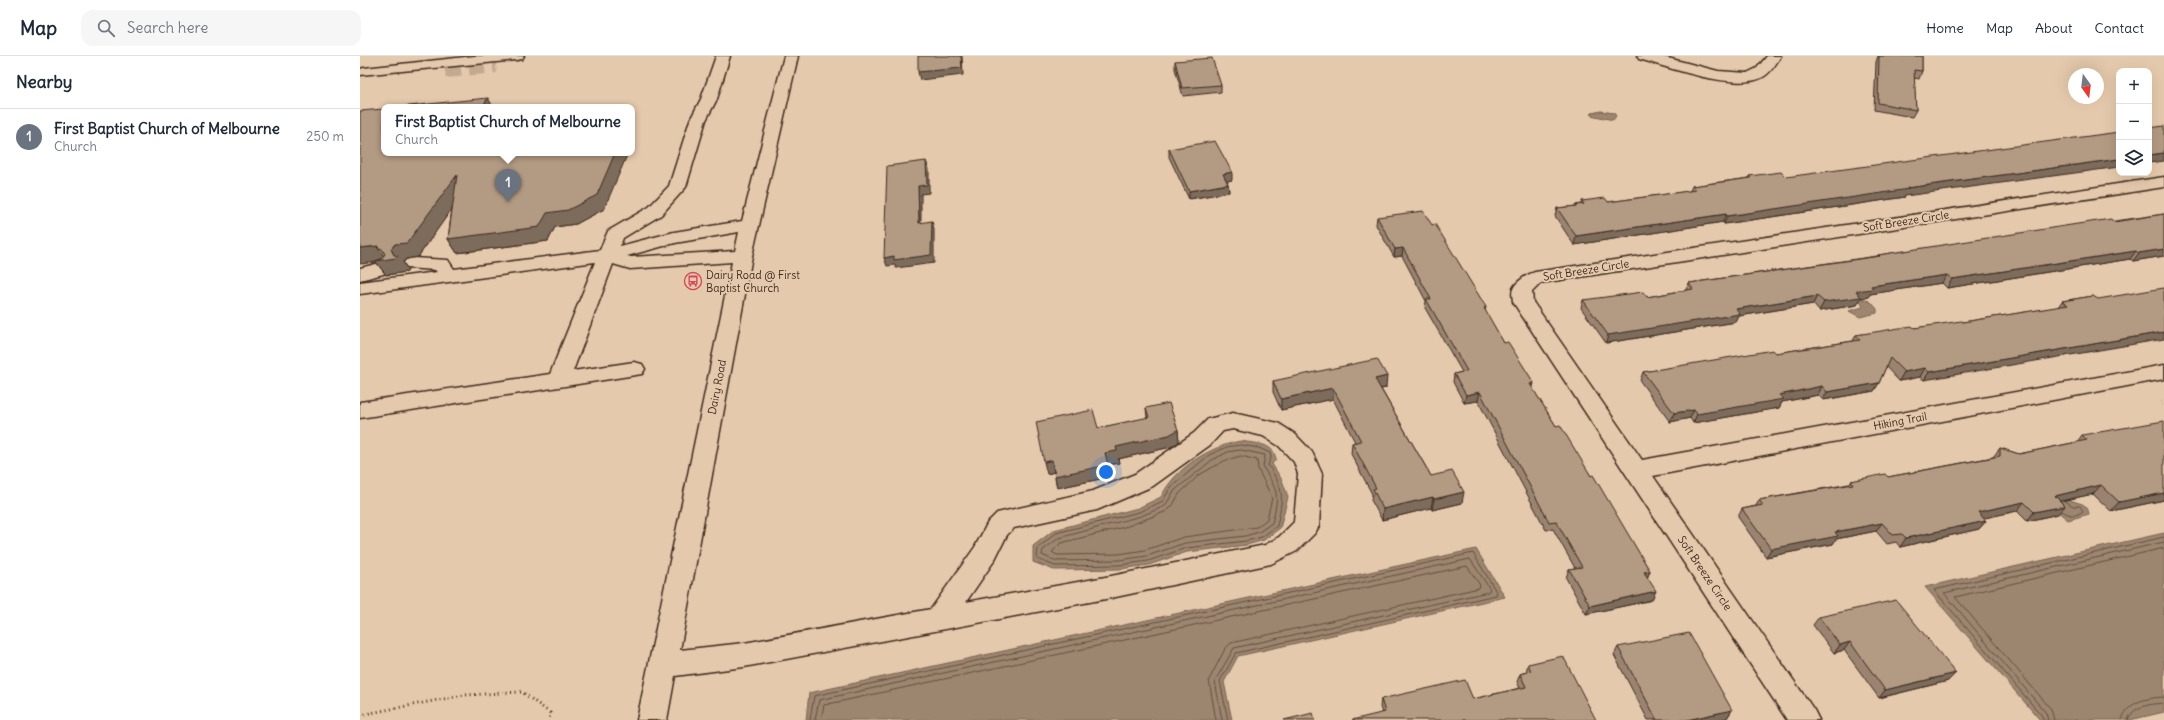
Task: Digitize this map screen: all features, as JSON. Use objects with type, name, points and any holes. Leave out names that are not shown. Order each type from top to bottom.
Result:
[{"type":"street","points":[[365,70],[516,56]]},
{"type":"street","points":[[496,65],[516,56]]},
{"type":"street","points":[[559,380],[615,235],[655,211],[676,187],[698,120],[709,99],[723,56]]},
{"type":"street","name":"Dairy Road","points":[[652,720],[743,256],[791,56]]},
{"type":"street","points":[[1644,56],[1714,74],[1745,77],[1757,75],[1764,69],[1774,56]]},
{"type":"street","name":"Soft Breeze Circle","points":[[1804,720],[1523,302],[1522,290],[1535,278],[2164,182]]},
{"type":"street","points":[[635,223],[638,240],[643,246]]},
{"type":"street","points":[[360,288],[607,255],[674,238],[750,225]]},
{"type":"street","points":[[607,255],[630,263],[743,256]]},
{"type":"street","points":[[413,264],[441,264],[449,276]]},
{"type":"street","points":[[360,274],[384,268]]},
{"type":"street","points":[[360,410],[634,369]]},
{"type":"street","name":"Hiking Trail","points":[[1636,470],[2164,372]]},
{"type":"street","points":[[663,666],[744,655],[1119,586],[1271,554],[1288,544],[1306,526],[1310,474],[1304,458],[1287,440],[1270,430],[1233,420],[1216,425],[1202,439],[1144,480],[1096,500],[1006,520],[997,529],[985,554],[940,618]]},
{"type":"path","points":[[360,716],[464,695],[522,692],[550,713],[549,720]]},
{"type":"water","points":[[1601,111],[1614,113],[1616,116],[1613,120],[1591,115],[1592,113]]},
{"type":"water","points":[[1864,299],[1871,302],[1877,309],[1877,313],[1860,317],[1849,311],[1863,307],[1860,301]]},
{"type":"water","points":[[1241,441],[1263,445],[1271,449],[1276,459],[1272,464],[1282,480],[1288,497],[1280,528],[1264,540],[1247,545],[1187,552],[1149,565],[1120,569],[1054,570],[1033,562],[1033,546],[1054,530],[1138,508],[1161,497],[1167,486],[1175,477],[1195,460],[1217,448]]},
{"type":"water","points":[[2062,493],[2070,500],[2085,506],[2089,514],[2068,520],[2057,511]]},
{"type":"water","points":[[2164,533],[2164,712],[2130,720],[2040,720],[1925,587]]},
{"type":"water","points":[[1476,549],[1505,597],[1238,656],[1224,682],[1232,720],[806,720],[809,693]]},
{"type":"building","points":[[918,56],[961,56],[962,68],[918,72]]},
{"type":"building","points":[[1879,56],[1922,56],[1922,71],[1914,70],[1916,110],[1878,103]]},
{"type":"building","points":[[1212,58],[1221,85],[1182,88],[1175,61]]},
{"type":"building","points":[[488,98],[484,104],[429,104]]},
{"type":"building","points":[[381,109],[381,156],[614,156],[597,195],[568,210],[547,213],[539,227],[448,239],[457,175],[407,243],[395,244],[391,249],[394,255],[398,256],[396,258],[375,261],[381,259],[385,254],[382,249],[377,247],[378,246],[360,248],[360,111]]},
{"type":"building","points":[[2164,126],[2164,153],[2152,155],[2152,128]]},
{"type":"building","points":[[2116,132],[2116,159],[1907,188],[1909,189],[1727,216],[1726,214],[1576,236],[1557,208],[1577,206],[1576,205],[1584,204],[1582,201],[1605,198],[1608,202],[1696,190],[1692,186],[1751,178],[1749,176],[1781,172],[1786,177]]},
{"type":"building","points":[[1215,141],[1232,172],[1223,174],[1228,184],[1189,191],[1169,149]]},
{"type":"building","points":[[926,161],[927,185],[918,186],[919,223],[932,221],[931,255],[894,260],[894,256],[884,258],[887,166]]},
{"type":"building","points":[[1423,211],[1432,225],[1435,224],[1486,307],[1484,308],[1504,343],[1508,342],[1534,383],[1530,384],[1556,426],[1560,425],[1591,476],[1593,475],[1650,571],[1644,572],[1656,591],[1590,606],[1569,569],[1582,567],[1556,521],[1549,522],[1480,392],[1466,395],[1454,374],[1467,371],[1426,299],[1431,299],[1403,248],[1395,249],[1377,217]]},
{"type":"building","points":[[2164,214],[2164,249],[2139,253],[2136,251],[1952,279],[1947,275],[1871,286],[1873,289],[1856,291],[1861,297],[1824,302],[1817,296],[1736,309],[1740,314],[1608,335],[1583,300],[1643,292],[1647,297],[1693,289],[1689,283],[1880,256],[1878,255],[2111,219],[2114,222]]},
{"type":"building","points":[[2164,288],[2164,332],[1929,372],[1925,368],[1904,372],[1890,358],[1879,383],[1827,392],[1822,386],[1779,395],[1784,399],[1697,414],[1694,410],[1674,413],[1643,372],[1773,350],[1776,353],[1860,340],[1856,335],[1912,326],[1914,328],[1961,321],[1963,322],[2068,305],[2062,301],[2093,296],[2098,299]]},
{"type":"building","points":[[1377,359],[1387,376],[1375,379],[1431,476],[1452,471],[1464,492],[1434,499],[1433,497],[1383,509],[1373,489],[1376,488],[1352,443],[1361,441],[1333,388],[1281,399],[1273,381]]},
{"type":"building","points":[[1169,403],[1178,430],[1169,435],[1116,447],[1117,451],[1105,453],[1108,465],[1055,476],[1052,460],[1044,462],[1036,422],[1093,410],[1098,428],[1149,417],[1146,408]]},
{"type":"building","points":[[2164,421],[2164,493],[2119,502],[2101,485],[2055,496],[2065,506],[2034,512],[2024,502],[1978,512],[1986,521],[1906,538],[1902,534],[1893,535],[1882,523],[1835,532],[1838,536],[1771,549],[1742,509],[1763,505],[1759,500],[1853,484],[1851,481],[1885,474],[1888,477],[2000,456],[2000,448],[2019,454],[2087,440],[2082,435]]},
{"type":"building","points":[[1896,600],[1956,673],[1885,690],[1850,642],[1840,645],[1819,617]]},
{"type":"building","points":[[1689,633],[1732,710],[1687,720],[1657,720],[1618,647]]},
{"type":"building","points":[[1563,656],[1596,720],[1352,720],[1385,712],[1381,699],[1465,680],[1473,699],[1526,687],[1520,674],[1531,671],[1528,664]]},
{"type":"building","points":[[1313,713],[1315,720],[1284,720]]},
{"type":"tunnel","points":[[445,70],[496,65]]},
{"type":"place","name":"First Baptist Church of Melbourne","points":[[508,202]]},
{"type":"place","name":"Dairy Road @ First Baptist Church","points":[[693,281]]}]
